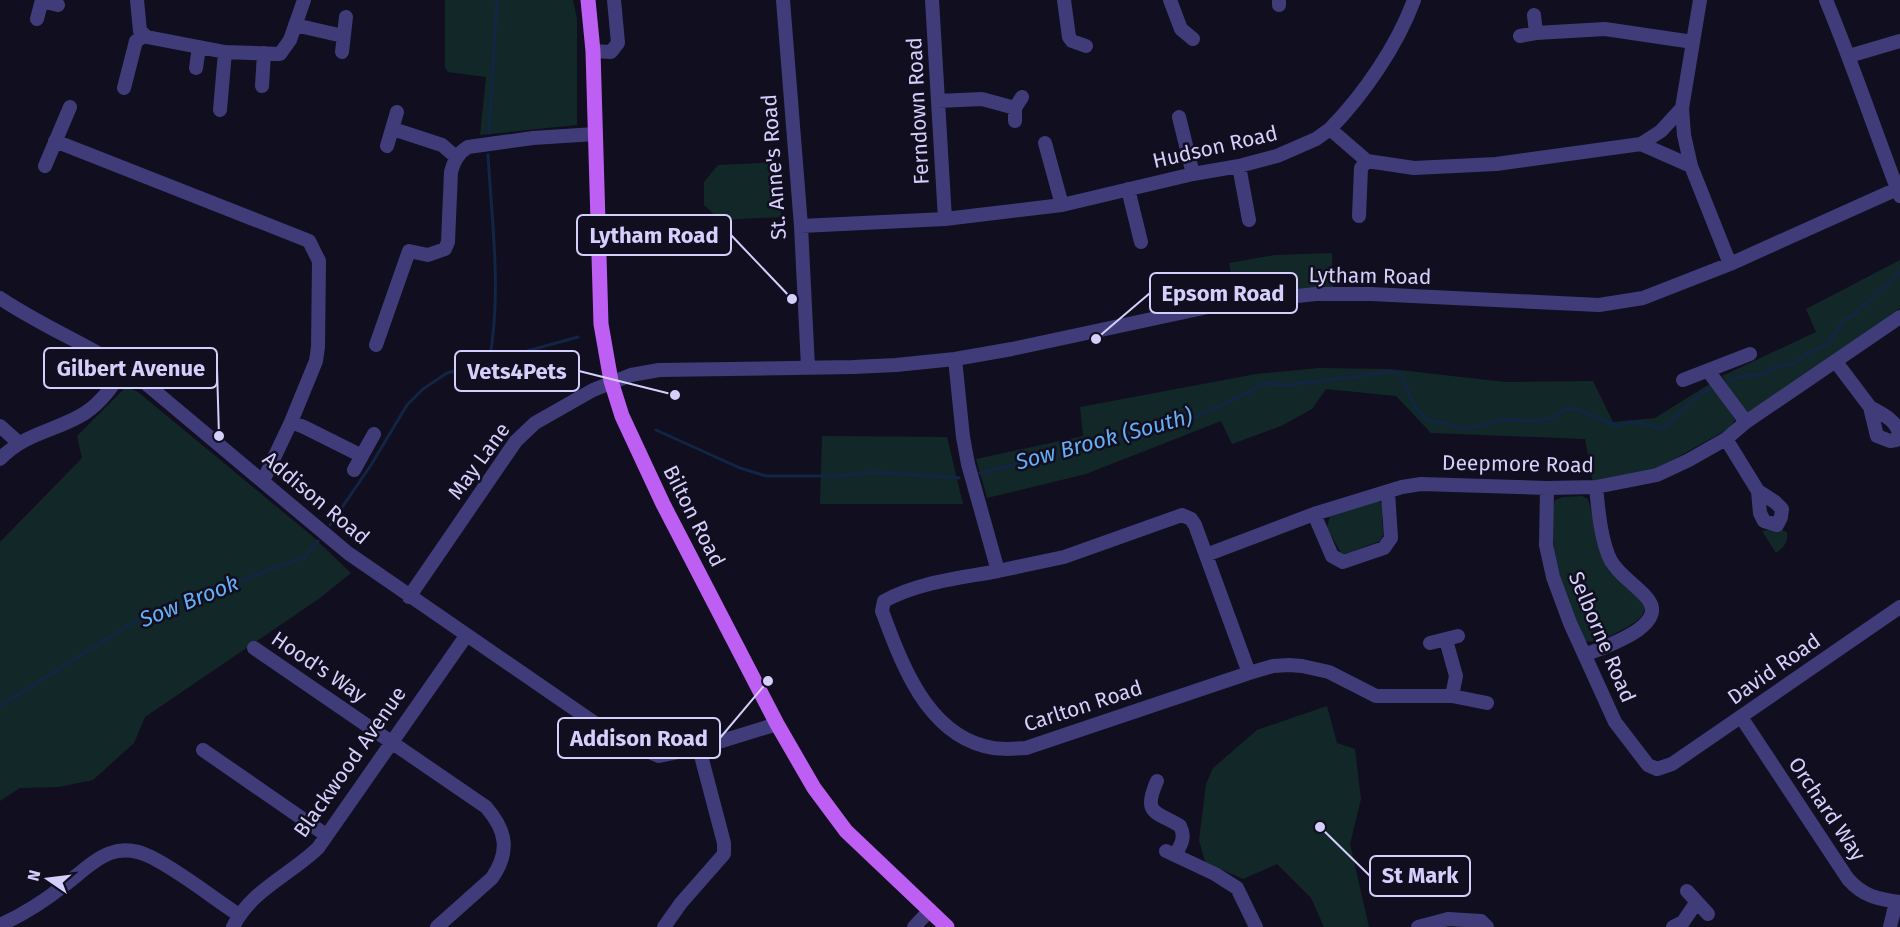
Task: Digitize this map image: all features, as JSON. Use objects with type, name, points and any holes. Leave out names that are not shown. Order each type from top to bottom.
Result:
[{"type":"main road","name":"Bilton Road","points":[[588,0],[592,51],[601,316],[611,381],[622,416],[663,504],[777,724],[814,788],[846,831],[947,927]]},
{"type":"street","points":[[37,19],[42,0],[58,4]]},
{"type":"street","points":[[137,0],[140,31],[145,36],[225,52],[280,54],[296,25],[304,0]]},
{"type":"street","points":[[592,51],[612,52],[618,43],[614,0]]},
{"type":"street","name":"St. Anne's Road","points":[[783,0],[801,226],[808,366]]},
{"type":"street","name":"Ferndown Road","points":[[932,0],[945,219]]},
{"type":"street","points":[[1064,0],[1068,45],[1086,46]]},
{"type":"street","points":[[1170,0],[1181,29],[1193,39]]},
{"type":"street","name":"Hudson Road","points":[[801,226],[945,219],[1062,205],[1277,156],[1302,146],[1330,129],[1360,95],[1401,31],[1414,0]]},
{"type":"street","points":[[1700,0],[1682,108],[1684,135],[1691,166],[1730,264]]},
{"type":"street","points":[[1826,0],[1899,192]]},
{"type":"street","points":[[1534,15],[1536,33]]},
{"type":"street","points":[[342,52],[346,17]]},
{"type":"street","points":[[296,25],[343,36]]},
{"type":"street","points":[[1170,39],[1181,29]]},
{"type":"street","points":[[1520,36],[1605,29],[1693,42]]},
{"type":"street","points":[[124,88],[136,41],[145,36]]},
{"type":"street","points":[[1849,56],[1900,41]]},
{"type":"street","points":[[196,68],[199,47]]},
{"type":"street","points":[[220,110],[225,52]]},
{"type":"street","points":[[262,86],[264,53]]},
{"type":"street","points":[[938,101],[982,99],[1017,109]]},
{"type":"street","points":[[45,166],[70,107]]},
{"type":"street","points":[[1330,129],[1367,161],[1414,168],[1484,164],[1641,144],[1661,130],[1682,108]]},
{"type":"street","points":[[387,146],[398,112]]},
{"type":"street","points":[[1179,117],[1193,174]]},
{"type":"street","points":[[393,129],[442,146],[456,157]]},
{"type":"street","points":[[376,345],[409,251],[428,255],[442,251],[448,242],[451,172],[456,157],[468,147],[533,138],[595,134]]},
{"type":"street","points":[[1044,139],[1062,205]]},
{"type":"street","points":[[55,141],[309,242],[319,261],[316,361],[263,481]]},
{"type":"street","points":[[1641,144],[1691,166]]},
{"type":"street","points":[[1359,216],[1361,168],[1367,161]]},
{"type":"street","points":[[1239,166],[1249,220]]},
{"type":"street","points":[[1128,189],[1144,232]]},
{"type":"street","name":"Lytham Road","points":[[611,381],[659,370],[896,365],[955,359],[1222,304],[1316,294],[1371,294],[1599,305],[1643,298],[1730,264],[1899,192]]},
{"type":"street","name":"Addison Road","points":[[0,298],[39,323],[124,368],[348,553],[615,737],[658,756],[699,748],[777,724]]},
{"type":"street","name":"Deepmore Road","points":[[1206,555],[1314,514],[1402,487],[1421,484],[1596,488],[1657,475],[1726,439],[1746,422],[1900,316]]},
{"type":"street","points":[[1683,380],[1709,372],[1750,354]]},
{"type":"street","points":[[955,359],[968,464],[998,571],[1064,556],[1182,515],[1191,519],[1249,673]]},
{"type":"street","points":[[1836,362],[1870,407]]},
{"type":"street","points":[[0,459],[20,443],[83,414],[100,402],[124,368]]},
{"type":"street","points":[[1709,372],[1746,422]]},
{"type":"street","name":"May Lane","points":[[409,597],[516,441],[536,423],[611,381]]},
{"type":"street","points":[[291,422],[362,456]]},
{"type":"street","points":[[0,426],[20,443]]},
{"type":"street","points":[[354,470],[374,434]]},
{"type":"street","points":[[1726,439],[1758,491]]},
{"type":"street","name":"Selborne Road","points":[[1547,488],[1546,545],[1553,577],[1570,623],[1615,722],[1648,765],[1657,769],[1672,764]]},
{"type":"street","points":[[1585,655],[1628,636],[1647,624],[1652,611],[1649,600],[1615,567],[1610,559],[1598,508],[1596,488]]},
{"type":"street","points":[[1314,514],[1332,556],[1344,562],[1384,548],[1389,544],[1391,538],[1388,492]]},
{"type":"street","name":"Carlton Road","points":[[998,571],[931,584],[893,596],[884,601],[882,611],[913,682],[927,705],[936,717],[956,733],[983,746],[998,749],[1026,748],[1273,666],[1295,666],[1329,672],[1376,696],[1452,696],[1487,704]]},
{"type":"street","name":"David Road","points":[[1672,764],[1900,607]]},
{"type":"street","name":"Blackwood Avenue","points":[[236,921],[248,903],[318,848],[466,636]]},
{"type":"street","points":[[1430,643],[1452,638],[1456,676],[1452,696]]},
{"type":"street","name":"Hood's Way","points":[[254,648],[486,807],[496,819],[504,840],[503,854],[492,879],[437,927]]},
{"type":"street","name":"Orchard Way","points":[[1741,717],[1848,879],[1858,890],[1881,899],[1898,902],[1890,927]]},
{"type":"street","points":[[664,927],[724,854],[724,843],[699,748]]},
{"type":"street","points":[[203,750],[326,835]]},
{"type":"street","points":[[1157,781],[1150,801],[1152,808],[1158,815],[1182,829],[1183,839],[1171,853],[1215,874],[1237,888],[1256,927]]},
{"type":"street","points":[[0,926],[54,893],[101,856],[128,850],[149,856],[164,864],[236,921]]},
{"type":"street","points":[[1687,891],[1708,914]]},
{"type":"street","points":[[1673,927],[1683,922],[1696,903]]},
{"type":"street","points":[[914,927],[930,910]]},
{"type":"street","points":[[1418,927],[1448,919],[1481,921],[1487,927]]},
{"type":"green space","points":[[445,0],[573,0],[577,19],[577,125],[480,135],[486,77],[448,72],[445,67]]},
{"type":"green space","points":[[779,162],[781,217],[720,220],[704,205],[704,182],[718,165]]},
{"type":"green space","points":[[1332,253],[1333,289],[1235,294],[1229,263],[1275,255]]},
{"type":"green space","points":[[1900,260],[1900,308],[1753,413],[1745,413],[1722,376],[1816,332],[1806,309]]},
{"type":"green space","points":[[1318,368],[1390,369],[1506,382],[1593,381],[1613,422],[1655,418],[1711,383],[1735,420],[1730,428],[1654,470],[1593,483],[1585,439],[1431,433],[1396,396],[1326,389],[1312,409],[1281,426],[1232,444],[1221,421],[1086,474],[987,498],[976,459],[1083,436],[1080,407],[1256,374]]},
{"type":"green space","points":[[126,387],[138,392],[311,535],[351,573],[320,598],[145,717],[134,743],[93,780],[59,787],[20,788],[0,801],[0,542],[82,458],[77,436]]},
{"type":"green space","points":[[822,436],[947,437],[963,504],[820,504]]},
{"type":"green space","points":[[1582,496],[1588,499],[1607,569],[1639,597],[1645,608],[1641,617],[1630,625],[1596,641],[1583,640],[1554,560],[1552,509],[1555,500]]},
{"type":"green space","points":[[1377,501],[1383,503],[1384,515],[1382,517],[1383,535],[1380,541],[1342,555],[1331,535],[1326,531],[1330,516]]},
{"type":"green space","points":[[1778,528],[1787,532],[1787,539],[1776,553],[1762,531]]},
{"type":"green space","points":[[1327,706],[1337,743],[1355,749],[1361,799],[1350,844],[1369,927],[1324,927],[1311,898],[1277,864],[1243,879],[1205,862],[1199,840],[1206,784],[1213,768],[1257,730]]},
{"type":"waterway","points":[[489,133],[497,0]]},
{"type":"waterway","points":[[488,155],[495,285],[493,336],[489,362]]},
{"type":"waterway","name":"Sow Brook (South)","points":[[1727,382],[1738,377],[1763,374],[1778,366],[1795,364],[1802,356],[1828,344],[1843,321],[1854,315],[1900,272]]},
{"type":"waterway","name":"Sow Brook","points":[[330,525],[371,465],[407,405],[423,389],[447,373],[578,337]]},
{"type":"waterway","name":"Sow Brook (South)","points":[[980,473],[1072,450],[1098,440],[1120,438],[1182,423],[1250,392],[1263,383],[1287,385],[1389,372],[1400,373],[1414,405],[1426,419],[1466,429],[1500,420],[1538,421],[1574,408],[1617,426],[1634,422],[1662,429],[1701,393],[1710,389]]},
{"type":"waterway","name":"Sow Brook (South)","points":[[656,430],[740,468],[766,476],[836,476],[877,472],[959,478]]},
{"type":"waterway","name":"Sow Brook","points":[[0,706],[142,617],[305,557],[318,541]]},
{"type":"place","name":"Lytham Road","points":[[792,299]]},
{"type":"place","name":"Epsom Road","points":[[1096,339]]},
{"type":"place","name":"Vets4Pets","points":[[675,395]]},
{"type":"place","name":"Gilbert Avenue","points":[[219,436]]},
{"type":"place","name":"Addison Road","points":[[768,681]]},
{"type":"place","name":"St Mark","points":[[1320,827]]}]
